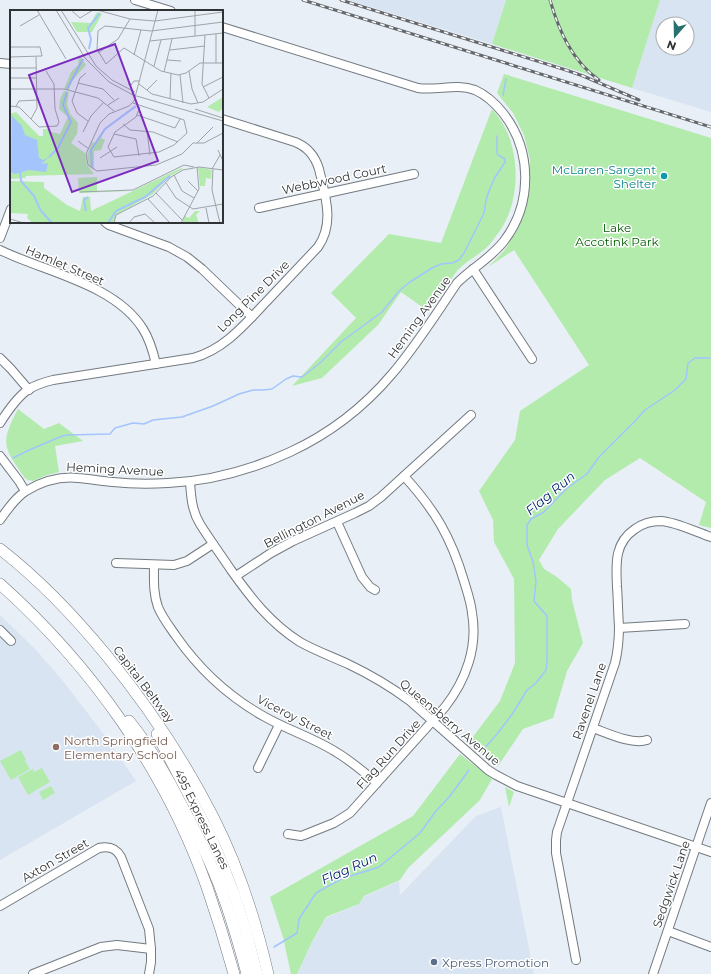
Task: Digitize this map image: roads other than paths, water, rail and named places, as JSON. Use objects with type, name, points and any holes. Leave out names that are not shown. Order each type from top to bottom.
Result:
[{"type":"highway","name":"Capital Beltway","points":[[3,551],[24,569],[85,629],[145,705],[174,748],[214,818],[234,865],[262,949],[268,974]]},
{"type":"highway","points":[[0,584],[71,656],[116,714],[148,764],[168,799],[185,834],[207,886],[221,927],[234,974]]},
{"type":"highway","name":"495 Express Lanes","points":[[71,656],[134,728],[146,744],[176,793],[214,872],[230,916],[246,974]]},
{"type":"highway","name":"495 Express Lanes","points":[[112,662],[153,728],[209,833],[235,897],[246,931],[257,974]]},
{"type":"street","points":[[135,0],[168,10]]},
{"type":"street","name":"Heming Avenue","points":[[0,520],[12,504],[25,491],[46,482],[64,478],[77,478],[137,484],[190,482],[230,474],[250,468],[305,445],[342,421],[368,399],[391,375],[457,283],[494,253],[514,225],[524,196],[525,170],[520,144],[506,117],[494,103],[483,94],[466,88],[452,86],[432,89],[418,88],[223,27]]},
{"type":"street","points":[[0,63],[10,64]]},
{"type":"street","name":"Long Pine Drive","points":[[0,423],[18,400],[29,390],[45,382],[193,358],[209,352],[230,338],[252,317],[322,242],[326,232],[328,220],[327,209],[317,162],[312,153],[305,147],[295,142],[223,119]]},
{"type":"street","name":"Webbwood Court","points":[[259,208],[414,174]]},
{"type":"street","points":[[0,238],[10,212]]},
{"type":"street","points":[[106,223],[169,247],[187,257],[202,269],[252,317]]},
{"type":"street","name":"Hamlet Street","points":[[0,250],[82,282],[120,304],[133,316],[144,330],[152,348],[156,364]]},
{"type":"street","points":[[473,269],[532,359]]},
{"type":"street","points":[[0,358],[29,390]]},
{"type":"street","name":"Bellington Avenue","points":[[236,576],[271,553],[369,506],[381,497],[471,415]]},
{"type":"street","points":[[0,456],[25,491]]},
{"type":"street","name":"Flag Run Drive","points":[[288,834],[300,836],[304,835],[340,820],[357,807],[451,699],[466,672],[471,654],[474,627],[473,615],[460,566],[443,526],[430,506],[404,476]]},
{"type":"street","name":"Queensberry Avenue","points":[[190,482],[195,514],[200,524],[246,592],[260,608],[286,632],[312,648],[350,665],[382,682],[404,697],[433,721],[481,764],[496,775],[517,786],[711,852]]},
{"type":"street","name":"Ravenel Lane","points":[[576,960],[556,847],[557,832],[615,663],[619,628],[616,560],[619,548],[630,532],[642,524],[655,521],[674,524],[711,537]]},
{"type":"street","points":[[337,522],[362,577],[370,587],[376,590]]},
{"type":"street","points":[[116,563],[174,565],[191,559],[213,544]]},
{"type":"street","name":"Viceroy Street","points":[[154,565],[154,588],[158,606],[165,620],[186,650],[206,673],[228,692],[254,711],[279,725],[320,743],[336,752],[377,783]]},
{"type":"street","points":[[619,628],[685,624]]},
{"type":"street","points":[[0,630],[11,641]]},
{"type":"street","points":[[258,768],[279,725]]},
{"type":"street","points":[[593,728],[631,741],[638,742],[647,740]]},
{"type":"street","name":"Sedgwick Lane","points":[[653,974],[711,803]]},
{"type":"street","name":"Axton Street","points":[[0,906],[99,848],[112,848],[121,857],[149,929],[152,949],[149,974]]},
{"type":"street","points":[[668,931],[711,947]]},
{"type":"street","points":[[33,974],[101,947],[112,945],[152,949]]},
{"type":"waterway","points":[[503,95],[506,79]]},
{"type":"waterway","points":[[13,458],[62,436],[110,434],[115,428],[133,423],[144,424],[153,420],[182,417],[213,406],[239,394],[253,390],[272,389],[293,376],[302,377],[321,362],[341,342],[382,312],[399,291],[410,282],[432,268],[441,264],[452,263],[459,260],[484,213],[486,200],[494,179],[505,162],[505,159],[497,153],[497,136]]},
{"type":"waterway","name":"Flag Run","points":[[483,750],[513,713],[527,690],[536,683],[546,670],[547,616],[534,601],[536,581],[533,562],[527,545],[527,525],[531,519],[544,512],[567,488],[587,474],[599,457],[645,410],[675,390],[686,379],[688,363],[695,358],[711,358]]},
{"type":"waterway","name":"Flag Run","points":[[274,947],[297,933],[299,919],[316,893],[341,879],[379,867],[420,833],[469,770]]},
{"type":"railway","points":[[303,0],[711,127]]},
{"type":"railway","points":[[341,0],[566,70],[639,100]]},
{"type":"railway","points":[[550,0],[562,34],[574,55],[581,64],[599,80]]},
{"type":"place","name":"McLaren-Sargent Shelter","points":[[664,176]]},
{"type":"place","name":"North Springfield Elementary School","points":[[56,747]]},
{"type":"place","name":"Xpress Promotion","points":[[434,962]]},
{"type":"park label","name":"Lake Accotink Park","points":[[617,234]]}]
